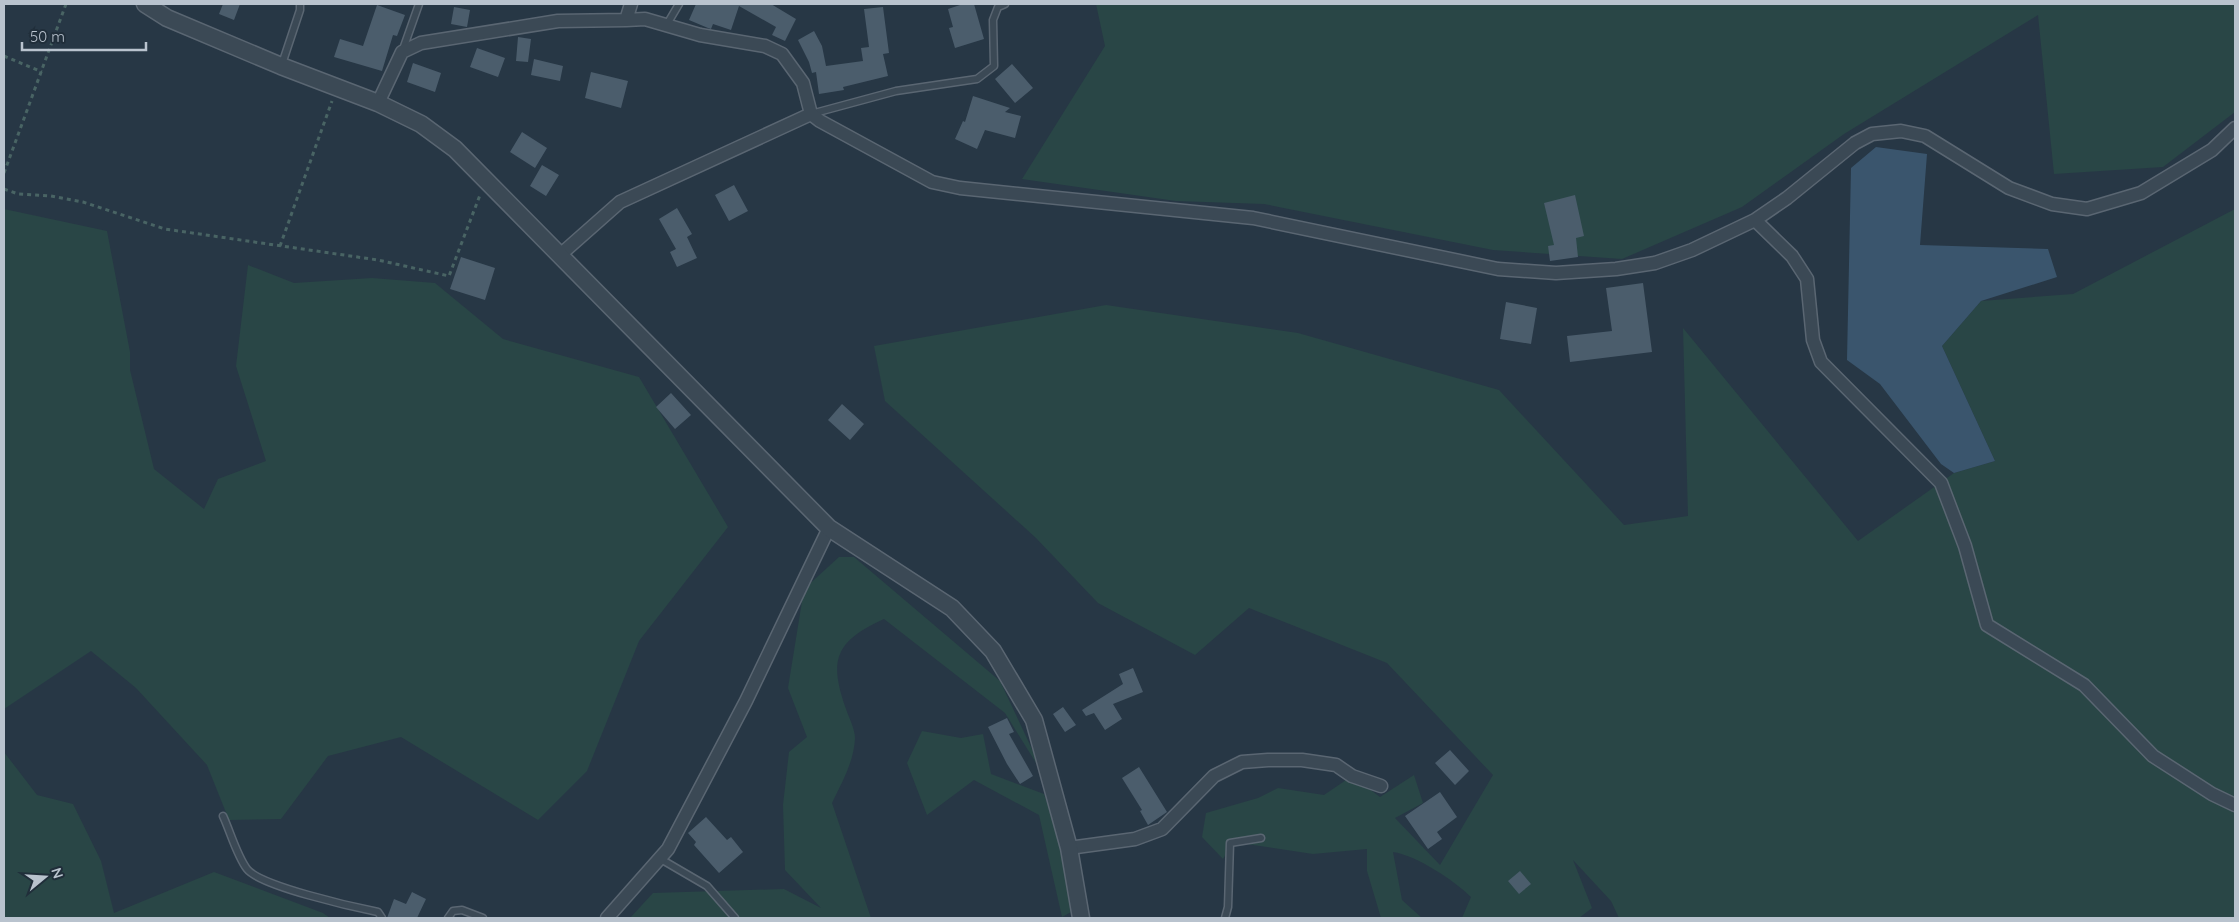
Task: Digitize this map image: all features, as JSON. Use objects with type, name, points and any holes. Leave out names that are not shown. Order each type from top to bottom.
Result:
[{"type":"street","points":[[145,4],[167,18],[281,66],[378,103],[421,124],[455,149],[829,528],[952,608],[993,651],[1034,720],[1069,848],[1081,918]]},
{"type":"street","points":[[626,20],[631,4]]},
{"type":"street","points":[[378,103],[402,52],[421,43],[558,21],[645,19],[700,35],[765,46],[782,54],[803,83],[811,114],[820,121],[932,182],[960,188],[1253,218],[1498,269],[1556,273],[1616,269],[1655,263],[1692,250],[1755,220],[1788,198],[1855,143],[1872,134],[1901,131],[1925,136],[2009,188],[2052,204],[2087,209],[2141,193],[2212,150],[2235,128]]},
{"type":"street","points":[[560,255],[620,202],[811,114]]},
{"type":"street","points":[[1755,220],[1792,256],[1807,279],[1813,340],[1821,362],[1942,483],[1965,546],[1987,625],[2084,685],[2153,756],[2212,794],[2235,805]]},
{"type":"street","points":[[607,918],[660,858],[672,840],[746,701],[829,528]]},
{"type":"street","points":[[1069,848],[1135,839],[1162,829],[1214,776],[1242,762],[1302,760],[1336,765],[1352,776],[1381,786]]},
{"type":"lane","points":[[281,66],[300,10],[300,4]]},
{"type":"lane","points":[[402,52],[419,4]]},
{"type":"lane","points":[[666,26],[680,4]]},
{"type":"lane","points":[[811,114],[896,91],[977,79],[994,66],[994,20],[998,7],[1005,4]]},
{"type":"lane","points":[[223,816],[247,870],[266,880],[314,897],[378,912],[382,918]]},
{"type":"lane","points":[[1225,918],[1228,907],[1230,843],[1261,838]]},
{"type":"lane","points":[[660,858],[708,886],[735,918]]},
{"type":"lane","points":[[448,918],[453,911],[462,910],[483,918]]},
{"type":"path","points":[[4,173],[66,4]]},
{"type":"path","points":[[4,56],[42,72]]},
{"type":"path","points":[[280,246],[337,87]]},
{"type":"path","points":[[4,189],[18,194],[51,196],[84,202],[165,229],[378,260],[449,276],[486,181]]},
{"type":"green space","points":[[1096,4],[2235,4],[2235,112],[2163,167],[2054,174],[2038,15],[1844,134],[1742,207],[1622,259],[1493,250],[1264,204],[1176,201],[1022,179],[1105,46]]},
{"type":"green space","points":[[4,209],[107,231],[130,352],[130,370],[154,469],[204,509],[218,479],[266,461],[236,366],[248,265],[294,283],[372,278],[435,283],[503,339],[639,377],[728,527],[639,641],[587,771],[538,820],[401,737],[328,756],[281,819],[229,820],[207,765],[136,688],[91,651],[4,709]]},
{"type":"green space","points":[[2235,209],[2235,918],[1619,918],[1611,901],[1573,860],[1592,908],[1579,918],[1462,918],[1471,897],[1424,863],[1393,852],[1402,900],[1422,918],[1381,918],[1367,871],[1367,849],[1313,854],[1233,842],[1223,859],[1202,837],[1206,813],[1258,798],[1278,788],[1324,795],[1352,776],[1380,797],[1414,775],[1423,803],[1395,818],[1440,865],[1493,775],[1387,663],[1249,608],[1195,655],[1098,603],[1036,538],[885,401],[874,346],[1106,305],[1298,333],[1499,390],[1624,525],[1688,516],[1683,328],[1858,541],[1954,473],[1995,461],[1942,346],[1981,301],[2073,294]]},
{"type":"green space","points":[[839,557],[854,557],[1000,681],[1046,779],[1005,713],[884,619],[855,635],[846,644],[837,664],[840,692],[853,727],[855,738],[850,764],[832,803],[871,918],[630,918],[653,893],[784,889],[821,908],[785,870],[783,805],[789,752],[807,737],[788,688],[804,589]]},
{"type":"green space","points":[[922,731],[961,738],[983,734],[991,774],[1044,794],[1062,847],[1073,911],[1062,917],[1039,815],[974,780],[927,815],[907,763]]},
{"type":"green space","points":[[4,752],[37,795],[73,804],[101,861],[114,913],[214,872],[323,913],[330,918],[4,918]]},
{"type":"water","points":[[1876,147],[1927,154],[1920,245],[2048,249],[2057,277],[1981,301],[1942,346],[1995,461],[1954,473],[1941,464],[1880,384],[1847,360],[1851,168]]},
{"type":"building","points":[[223,4],[240,4],[234,20],[219,14]]},
{"type":"building","points":[[696,4],[771,4],[796,19],[785,41],[772,35],[776,27],[739,6],[731,30],[713,24],[711,29],[708,28],[689,20]]},
{"type":"building","points":[[963,4],[974,4],[984,39],[955,48],[949,28],[953,27],[948,9]]},
{"type":"building","points":[[377,5],[405,15],[397,36],[393,35],[382,71],[334,57],[340,39],[363,46]]},
{"type":"building","points":[[454,7],[470,10],[467,27],[451,24]]},
{"type":"building","points":[[883,7],[889,53],[883,54],[888,76],[843,87],[844,90],[819,94],[816,72],[812,73],[809,62],[798,40],[814,31],[822,46],[826,66],[863,61],[861,48],[869,47],[864,9]]},
{"type":"building","points":[[518,37],[531,39],[528,62],[516,61]]},
{"type":"building","points":[[477,48],[505,58],[498,77],[470,67]]},
{"type":"building","points":[[534,59],[563,66],[560,81],[531,75]]},
{"type":"building","points":[[413,63],[441,73],[435,92],[407,82]]},
{"type":"building","points":[[1012,64],[1033,88],[1015,103],[995,79]]},
{"type":"building","points":[[591,72],[628,81],[621,108],[585,98]]},
{"type":"building","points":[[973,96],[1010,108],[1005,112],[1021,116],[1015,138],[985,130],[977,149],[955,139],[963,121],[965,122]]},
{"type":"building","points":[[522,132],[547,148],[535,168],[510,152]]},
{"type":"building","points":[[542,165],[559,175],[546,196],[530,186]]},
{"type":"building","points":[[734,185],[748,211],[729,221],[715,195]]},
{"type":"building","points":[[1575,195],[1584,236],[1576,238],[1578,257],[1550,261],[1548,246],[1554,245],[1544,203]]},
{"type":"building","points":[[677,208],[692,234],[687,237],[697,258],[677,267],[670,252],[676,249],[659,219]]},
{"type":"building","points":[[461,257],[495,268],[485,300],[450,289]]},
{"type":"building","points":[[1643,283],[1652,352],[1570,362],[1567,336],[1612,331],[1606,288]]},
{"type":"building","points":[[1506,302],[1537,308],[1531,344],[1500,339]]},
{"type":"building","points":[[671,393],[691,415],[675,429],[656,407]]},
{"type":"building","points":[[842,404],[864,424],[850,440],[828,420]]},
{"type":"building","points":[[1133,668],[1143,692],[1113,704],[1122,719],[1105,730],[1094,713],[1086,716],[1082,710],[1123,684],[1119,674]]},
{"type":"building","points":[[1063,707],[1076,725],[1065,732],[1053,714]]},
{"type":"building","points":[[1007,718],[1014,732],[1009,734],[1033,776],[1020,784],[1007,764],[988,727]]},
{"type":"building","points":[[1450,750],[1469,771],[1455,785],[1435,763]]},
{"type":"building","points":[[1139,767],[1167,812],[1148,825],[1140,811],[1142,810],[1122,778]]},
{"type":"building","points":[[1440,792],[1457,817],[1437,832],[1442,839],[1428,849],[1405,816]]},
{"type":"building","points":[[706,817],[727,840],[731,837],[743,852],[719,873],[694,845],[696,842],[688,833]]},
{"type":"building","points":[[1520,871],[1531,884],[1519,894],[1508,881]]},
{"type":"building","points":[[412,892],[426,899],[417,918],[387,918],[394,899],[406,904]]}]
